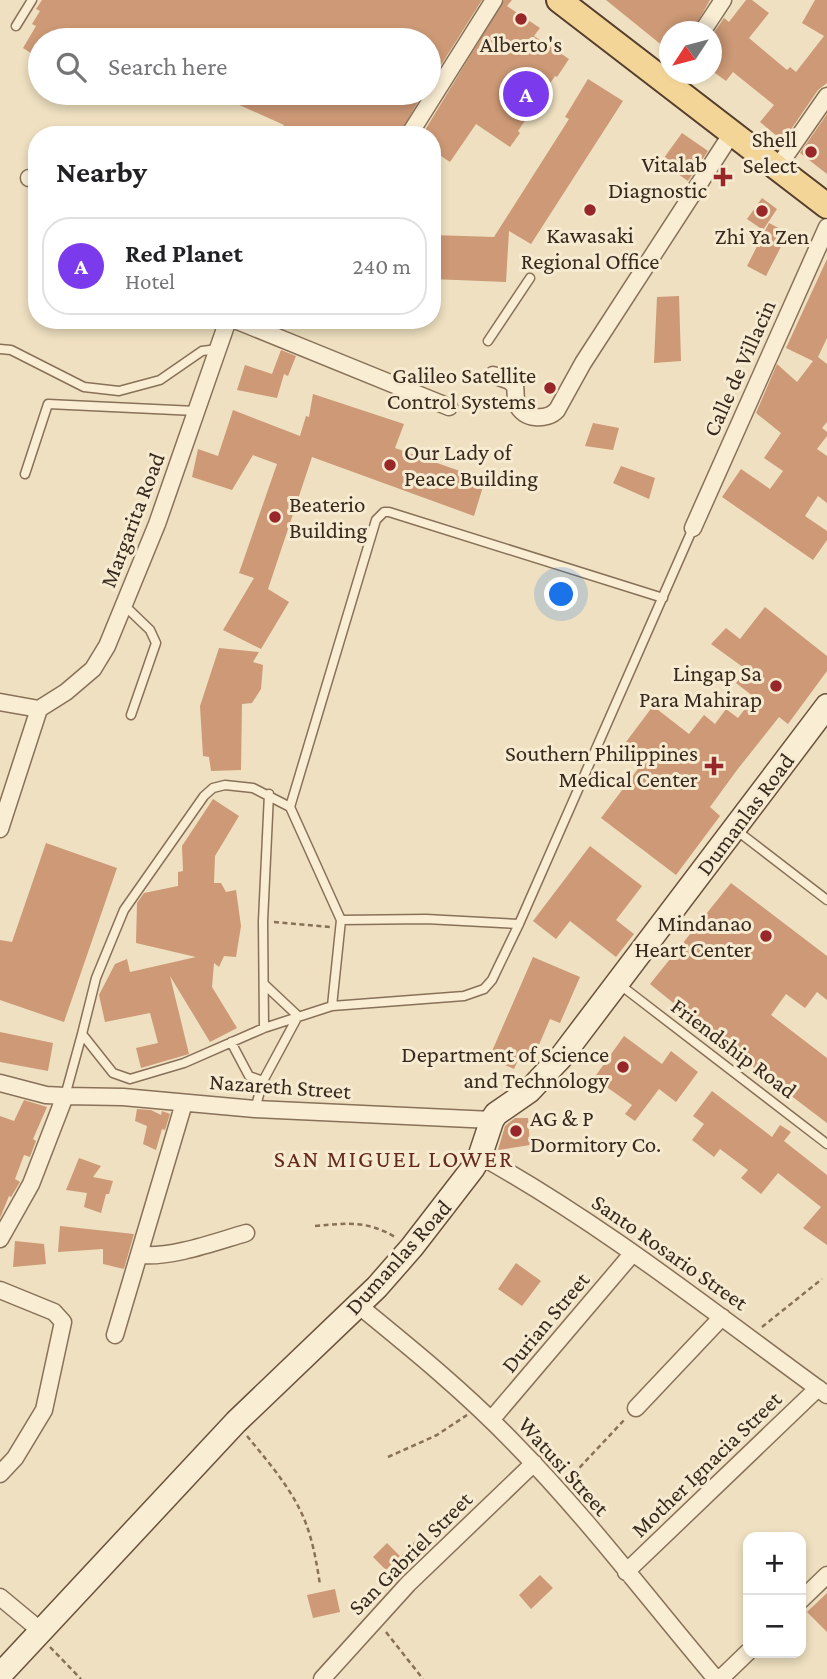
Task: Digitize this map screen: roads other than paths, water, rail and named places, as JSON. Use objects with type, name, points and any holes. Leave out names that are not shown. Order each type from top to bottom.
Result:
[{"type":"main road","points":[[559,0],[659,70]]},
{"type":"main road","points":[[677,84],[732,133],[827,206]]},
{"type":"main road","name":"Dumanlas Road","points":[[0,1675],[236,1422],[358,1305],[412,1247],[480,1156],[496,1114],[542,1079],[827,706]]},
{"type":"street","points":[[441,84],[494,0]]},
{"type":"street","points":[[709,21],[723,0]]},
{"type":"street","points":[[777,167],[827,96]]},
{"type":"street","points":[[415,126],[428,105]]},
{"type":"street","points":[[493,375],[510,381],[515,386],[516,402],[521,410],[544,419],[557,410],[601,333],[732,133]]},
{"type":"street","name":"Calle de Villacin","points":[[693,528],[827,227]]},
{"type":"street","name":"Margarita Road","points":[[39,709],[66,692],[93,669],[107,646],[157,524],[225,329]]},
{"type":"street","points":[[257,329],[449,407]]},
{"type":"street","points":[[0,702],[39,709],[7,785],[0,829]]},
{"type":"street","name":"Nazareth Street","points":[[0,1083],[46,1095],[122,1097],[255,1109],[492,1120]]},
{"type":"street","points":[[0,1239],[31,1184],[65,1096]]},
{"type":"street","points":[[115,1335],[184,1103]]},
{"type":"street","name":"Santo Rosario Street","points":[[480,1156],[555,1200],[824,1388]]},
{"type":"street","points":[[140,1255],[195,1247],[246,1233]]},
{"type":"street","name":"Durian Street","points":[[491,1420],[632,1254]]},
{"type":"street","points":[[0,1290],[54,1312],[63,1322],[44,1410],[15,1458],[0,1474]]},
{"type":"street","name":"Watusi Street","points":[[358,1305],[456,1385],[534,1463],[718,1679]]},
{"type":"street","points":[[636,1408],[722,1317]]},
{"type":"street","name":"Mother Ignacia Street","points":[[626,1572],[824,1388]]},
{"type":"street","name":"San Gabriel Street","points":[[322,1679],[375,1619],[448,1544],[534,1463]]},
{"type":"street","points":[[806,1595],[827,1575]]},
{"type":"street","points":[[0,1597],[39,1633]]},
{"type":"street","points":[[718,1679],[743,1656]]},
{"type":"lane","points":[[16,26],[32,0]]},
{"type":"lane","points":[[488,341],[530,278]]},
{"type":"lane","points":[[0,349],[11,350],[84,387],[119,391],[160,380],[202,351],[218,349]]},
{"type":"lane","points":[[25,474],[48,404],[196,411]]},
{"type":"lane","points":[[290,807],[380,514],[389,512],[663,598]]},
{"type":"lane","points":[[82,1034],[113,1073],[130,1079],[184,1063],[264,1028],[332,1006],[464,996],[484,989],[492,980],[519,924],[693,528]]},
{"type":"lane","points":[[124,604],[150,630],[156,643],[131,715]]},
{"type":"lane","points":[[65,1096],[96,978],[128,911],[204,796],[213,788],[225,785],[253,788],[290,807],[340,924],[332,1006]]},
{"type":"lane","points":[[264,1028],[263,921],[269,794]]},
{"type":"lane","points":[[734,828],[827,900]]},
{"type":"lane","points":[[340,924],[426,919],[519,924]]},
{"type":"lane","name":"Friendship Road","points":[[617,983],[827,1144]]},
{"type":"lane","points":[[265,985],[298,1016]]},
{"type":"lane","points":[[255,1109],[263,1081],[298,1016]]},
{"type":"lane","points":[[231,1042],[249,1076],[263,1081]]},
{"type":"place","name":"Alberto's","points":[[521,19]]},
{"type":"place","name":"Red Planet","points":[[526,94]]},
{"type":"place","name":"Shell Select","points":[[811,152]]},
{"type":"place","name":"Vitalab Diagnostic","points":[[723,177]]},
{"type":"place","name":"Kawasaki Regional Office","points":[[590,210]]},
{"type":"place","name":"Zhi Ya Zen","points":[[762,211]]},
{"type":"place","name":"Galileo Satellite Control Systems","points":[[550,388]]},
{"type":"place","name":"Our Lady of Peace Building","points":[[390,465]]},
{"type":"place","name":"Beaterio Building","points":[[275,517]]},
{"type":"place","name":"Lingap Sa Para Mahirap","points":[[776,686]]},
{"type":"place","name":"Southern Philippines Medical Center","points":[[714,766]]},
{"type":"place","name":"Mindanao Heart Center","points":[[766,936]]},
{"type":"place","name":"Department of Science and Technology","points":[[623,1067]]},
{"type":"place","name":"AG & P Dormitory Co.","points":[[516,1131]]},
{"type":"district","name":"SAN MIGUEL LOWER","points":[[394,1158]]}]
